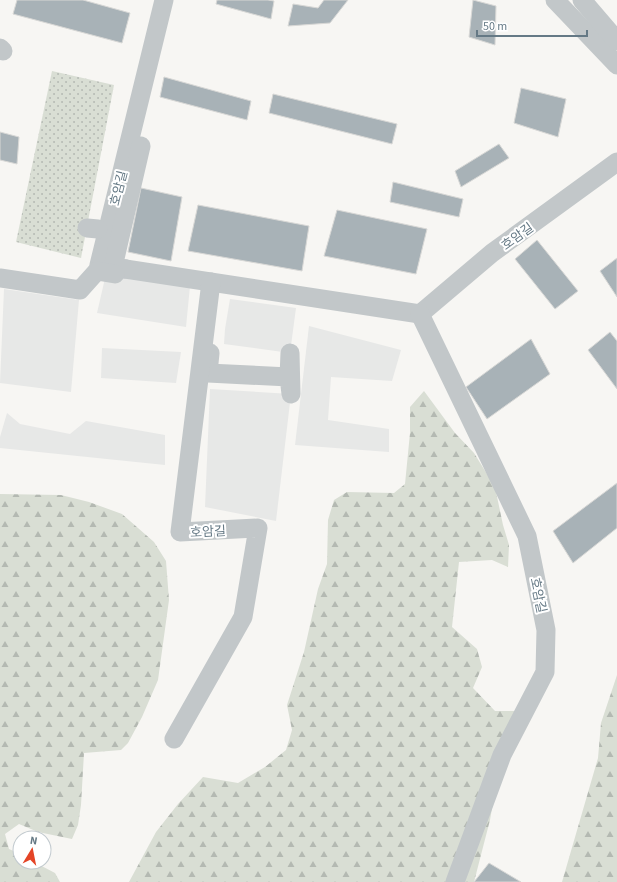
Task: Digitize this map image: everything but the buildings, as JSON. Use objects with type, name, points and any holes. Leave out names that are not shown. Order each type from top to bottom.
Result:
[{"type":"street","name":"호암길","points":[[164,0],[99,265],[105,269],[211,282],[416,319]]},
{"type":"street","points":[[0,278],[80,290],[105,269],[175,0]]},
{"type":"street","points":[[555,0],[617,65]]},
{"type":"street","points":[[582,0],[617,41]]},
{"type":"street","points":[[132,97],[125,112],[92,229],[89,266],[203,289],[189,397]]},
{"type":"street","points":[[105,269],[416,301],[617,148]]},
{"type":"street","name":"호암길","points":[[416,319],[492,253],[617,162]]},
{"type":"street","name":"호암길","points":[[174,739],[243,618],[258,528],[180,532],[211,282]]},
{"type":"street","points":[[289,377],[208,373],[218,293],[416,319]]},
{"type":"street","name":"호암길","points":[[416,319],[527,536],[546,630],[546,672],[502,755],[455,882]]},
{"type":"shaded area","points":[[106,274],[190,286],[186,327],[97,313]]},
{"type":"shaded area","points":[[4,289],[79,300],[71,392],[0,383]]},
{"type":"shaded area","points":[[230,299],[296,308],[290,353],[224,344]]},
{"type":"shaded area","points":[[309,326],[401,350],[392,381],[331,377],[328,420],[389,429],[389,452],[295,445]]},
{"type":"shaded area","points":[[102,348],[181,352],[176,383],[101,378]]},
{"type":"shaded area","points":[[210,389],[291,394],[276,521],[205,507]]},
{"type":"shaded area","points":[[7,413],[20,424],[70,434],[86,421],[165,435],[165,465],[0,448],[0,437]]},
{"type":"green space","points":[[52,71],[114,85],[81,258],[16,242]]},
{"type":"green space","points":[[424,391],[455,433],[474,453],[495,487],[509,545],[508,567],[492,560],[459,562],[452,627],[477,649],[482,667],[473,688],[495,711],[520,711],[494,797],[490,820],[474,882],[129,882],[156,832],[178,804],[203,777],[238,783],[265,767],[286,750],[292,730],[287,705],[304,652],[318,589],[327,564],[328,520],[334,500],[347,492],[394,493],[405,484],[410,433],[410,407]]},
{"type":"green space","points":[[0,494],[61,495],[89,502],[122,514],[154,542],[166,561],[169,600],[158,680],[142,717],[128,743],[121,750],[84,753],[81,805],[78,825],[72,839],[52,835],[52,830],[33,830],[19,824],[5,834],[9,849],[12,850],[12,870],[49,870],[55,873],[60,882],[0,882]]},
{"type":"green space","points":[[617,675],[617,882],[562,882],[598,758],[601,723]]}]
